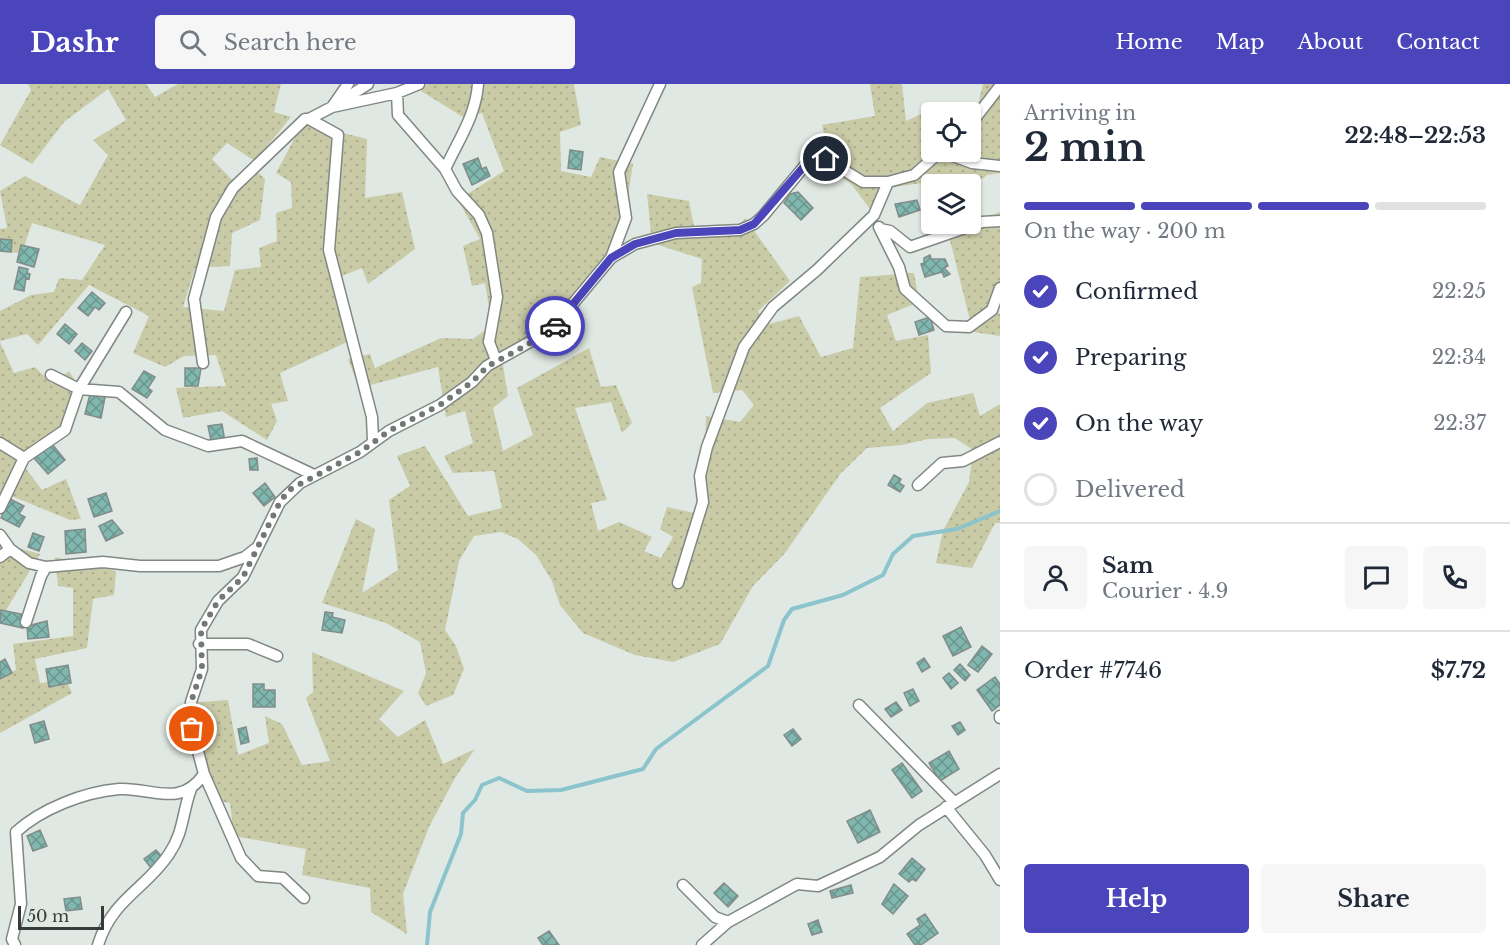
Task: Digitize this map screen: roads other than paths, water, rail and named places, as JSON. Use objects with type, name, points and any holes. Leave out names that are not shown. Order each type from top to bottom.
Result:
[{"type":"street","points":[[332,107],[348,84]]},
{"type":"street","points":[[203,363],[195,299],[216,217],[233,188],[305,119],[332,107],[368,84]]},
{"type":"street","points":[[332,107],[397,93],[419,84]]},
{"type":"street","points":[[445,169],[455,143],[472,117],[478,84]]},
{"type":"street","points":[[304,898],[283,878],[258,876],[247,868],[204,774],[192,729],[191,702],[202,669],[201,630],[218,601],[239,583],[280,502],[289,490],[440,405],[496,360],[551,330],[611,258],[626,218],[619,171],[660,84]]},
{"type":"street","points":[[981,111],[1000,86]]},
{"type":"street","points":[[397,93],[398,115],[445,169],[457,191],[479,215],[487,233],[497,297],[489,342],[496,360]]},
{"type":"street","points":[[309,119],[338,135],[329,250],[372,417],[373,441]]},
{"type":"street","points":[[611,258],[635,244],[676,233],[740,230],[754,224],[807,163],[816,159],[826,159],[863,182],[888,182],[914,175],[929,162]]},
{"type":"street","points":[[967,162],[1000,166]]},
{"type":"street","points":[[678,583],[703,502],[700,476],[707,447],[744,347],[773,307],[817,270],[874,215],[888,182]]},
{"type":"street","points":[[874,215],[906,289],[946,326],[969,327],[992,310],[1000,288]]},
{"type":"street","points":[[880,229],[890,231],[910,246],[982,222],[1000,221]]},
{"type":"street","points":[[0,508],[24,458],[65,430],[78,389],[126,312]]},
{"type":"street","points":[[51,375],[78,389],[119,392],[165,430],[208,446],[242,441],[314,475]]},
{"type":"street","points":[[0,442],[24,458]]},
{"type":"street","points":[[918,485],[942,463],[963,461],[1000,442]]},
{"type":"street","points":[[0,535],[10,549],[29,563],[46,567],[103,562],[140,566],[219,566],[245,557],[255,549]]},
{"type":"street","points":[[0,557],[10,549]]},
{"type":"street","points":[[26,622],[46,567]]},
{"type":"street","points":[[200,644],[248,644],[276,656]]},
{"type":"street","points":[[859,705],[950,805],[1000,880]]},
{"type":"street","points":[[98,945],[112,912],[167,857],[181,835],[184,808],[190,789],[204,774]]},
{"type":"street","points":[[702,945],[728,922],[797,884],[818,886],[880,857],[920,825],[1000,774]]},
{"type":"street","points":[[15,945],[12,939],[21,904],[16,832],[36,816],[64,804],[119,789],[166,796],[190,789]]},
{"type":"street","points":[[683,885],[715,917],[728,922]]},
{"type":"waterway","points":[[427,945],[430,912],[461,834],[463,813],[475,800],[482,785],[499,778],[527,791],[561,790],[643,769],[656,749],[768,666],[784,620],[792,609],[843,595],[883,575],[893,554],[913,536],[957,529],[1000,511]]}]
